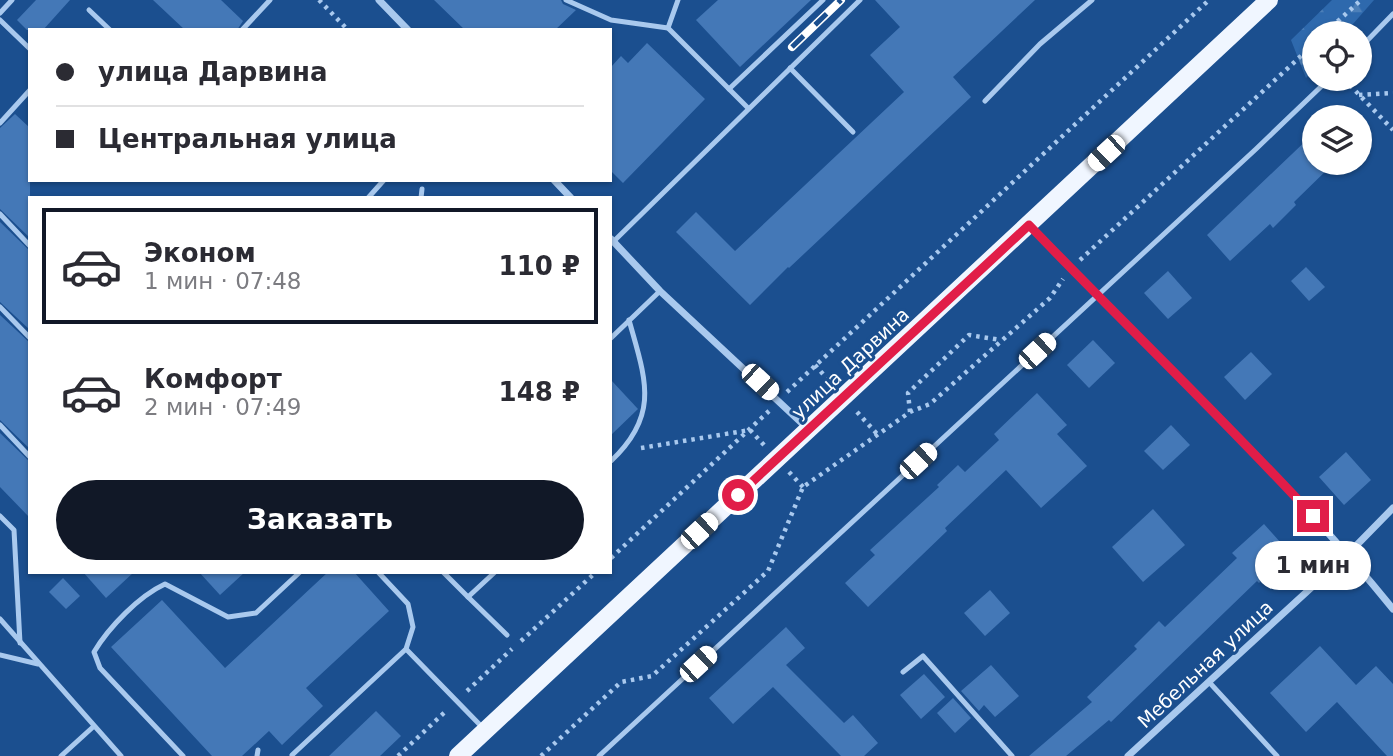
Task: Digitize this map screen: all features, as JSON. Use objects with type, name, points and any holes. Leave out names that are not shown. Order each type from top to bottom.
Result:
[{"type":"main road","name":"улица Дарвина","points":[[458,756],[1029,225],[1261,3]]},
{"type":"street","points":[[379,0],[406,28]]},
{"type":"street","points":[[557,182],[569,196]]},
{"type":"street","points":[[1029,225],[1224,421],[1348,554],[1393,609]]},
{"type":"street","points":[[612,241],[660,290],[809,430]]},
{"type":"street","name":"Мебельная улица","points":[[1128,756],[1348,554],[1393,508]]},
{"type":"lane","points":[[0,13],[12,0]]},
{"type":"lane","points":[[244,28],[270,0]]},
{"type":"lane","points":[[566,0],[611,20],[668,28],[748,108]]},
{"type":"lane","points":[[668,28],[678,0]]},
{"type":"lane","points":[[729,89],[823,0]]},
{"type":"lane","points":[[612,241],[860,0]]},
{"type":"lane","points":[[985,101],[1040,44],[1092,0]]},
{"type":"lane","points":[[89,10],[108,28]]},
{"type":"lane","points":[[1372,36],[1393,14]]},
{"type":"lane","points":[[0,20],[28,47]]},
{"type":"lane","points":[[790,68],[853,132]]},
{"type":"lane","points":[[599,756],[1316,91]]},
{"type":"lane","points":[[0,123],[28,92]]},
{"type":"lane","points":[[370,196],[382,182]]},
{"type":"lane","points":[[421,196],[422,189]]},
{"type":"lane","points":[[0,214],[28,244]]},
{"type":"lane","points":[[612,337],[660,290]]},
{"type":"lane","points":[[0,307],[28,336]]},
{"type":"lane","points":[[612,460],[621,452],[644,414],[645,378],[629,320]]},
{"type":"lane","points":[[0,425],[28,455]]},
{"type":"lane","points":[[0,516],[14,530],[20,643]]},
{"type":"lane","points":[[183,756],[100,668],[94,652],[105,633],[153,590],[165,584],[228,617],[256,613],[298,574]]},
{"type":"lane","points":[[292,755],[406,649],[413,627],[408,604],[380,574]]},
{"type":"lane","points":[[445,574],[507,635]]},
{"type":"lane","points":[[468,597],[493,574]]},
{"type":"lane","points":[[0,619],[121,756]]},
{"type":"lane","points":[[406,649],[486,730]]},
{"type":"lane","points":[[0,655],[38,664]]},
{"type":"lane","points":[[903,672],[923,656],[1012,756]]},
{"type":"lane","points":[[1209,682],[1277,756]]},
{"type":"lane","points":[[61,756],[93,727]]},
{"type":"path","points":[[319,0],[346,28]]},
{"type":"path","points":[[612,557],[1209,0]]},
{"type":"path","points":[[1338,21],[1361,0]]},
{"type":"path","points":[[541,756],[621,682],[652,676],[768,571],[803,488],[910,412],[930,404],[1050,298],[1071,269],[1302,57]]},
{"type":"path","points":[[1355,91],[1393,130]]},
{"type":"path","points":[[1359,95],[1393,93]]},
{"type":"path","points":[[910,412],[908,393],[969,335],[1002,340]]},
{"type":"path","points":[[621,452],[750,430]]},
{"type":"path","points":[[398,756],[594,574]]},
{"type":"green space","points":[[1332,0],[1374,0],[1356,21],[1310,21]]},
{"type":"green space","points":[[1302,29],[1302,68],[1291,40]]},
{"type":"building","points":[[36,0],[70,0],[45,28],[27,30],[17,20]]},
{"type":"building","points":[[153,0],[221,0],[243,21],[238,28],[183,28]]},
{"type":"building","points":[[434,0],[561,0],[563,4],[576,10],[557,28],[463,28]]},
{"type":"building","points":[[718,0],[811,0],[740,67],[696,20]]},
{"type":"building","points":[[875,0],[1035,0],[953,77],[971,97],[750,305],[676,232],[696,212],[735,251],[904,92],[870,55],[900,27]]},
{"type":"building","points":[[647,43],[705,99],[623,183],[612,172],[612,66],[621,56],[628,63]]},
{"type":"building","points":[[15,114],[28,126],[28,236],[0,209],[0,128]]},
{"type":"building","points":[[1302,144],[1302,175],[1322,175],[1294,202],[1296,205],[1273,228],[1270,224],[1230,261],[1207,235]]},
{"type":"building","points":[[0,222],[28,249],[28,328],[0,302]]},
{"type":"building","points":[[1306,267],[1325,287],[1309,301],[1291,281]]},
{"type":"building","points":[[1168,271],[1192,298],[1168,319],[1144,293]]},
{"type":"building","points":[[0,315],[28,341],[28,447],[0,420]]},
{"type":"building","points":[[1093,340],[1115,363],[1089,388],[1067,365]]},
{"type":"building","points":[[1251,352],[1272,374],[1245,400],[1224,377]]},
{"type":"building","points":[[612,381],[638,409],[612,434]]},
{"type":"building","points":[[1037,393],[1067,425],[1057,434],[1087,466],[1041,508],[1006,470],[868,607],[845,583],[875,555],[870,550],[939,487],[937,485],[958,465],[965,472],[999,440],[994,434]]},
{"type":"building","points":[[1171,425],[1190,445],[1163,470],[1144,451]]},
{"type":"building","points":[[0,433],[28,460],[28,516],[0,487]]},
{"type":"building","points":[[1346,452],[1371,480],[1344,505],[1319,477]]},
{"type":"building","points":[[1153,509],[1185,545],[1143,582],[1112,547]]},
{"type":"building","points":[[1264,524],[1290,553],[1259,583],[1257,581],[1111,722],[1109,720],[1066,756],[1029,756],[1092,702],[1087,697],[1137,649],[1134,646],[1159,621],[1165,627],[1237,558],[1232,553]]},
{"type":"building","points":[[85,574],[132,574],[106,598]]},
{"type":"building","points":[[201,574],[243,574],[220,595]]},
{"type":"building","points":[[326,574],[356,574],[389,611],[306,688],[323,706],[282,745],[269,731],[242,756],[212,756],[111,647],[162,600],[225,668]]},
{"type":"building","points":[[63,578],[80,596],[66,609],[49,592]]},
{"type":"building","points":[[990,590],[1010,613],[985,636],[964,613]]},
{"type":"building","points":[[786,627],[805,648],[786,665],[844,723],[853,715],[878,743],[864,756],[841,756],[773,687],[733,724],[709,698]]},
{"type":"building","points":[[1320,646],[1356,685],[1376,666],[1393,684],[1393,756],[1387,756],[1337,702],[1306,732],[1270,693]]},
{"type":"building","points":[[991,665],[1019,696],[995,717],[984,705],[979,711],[961,691]]},
{"type":"building","points":[[924,674],[945,697],[921,719],[900,695]]},
{"type":"building","points":[[953,698],[971,718],[955,733],[937,713]]},
{"type":"building","points":[[376,711],[401,736],[380,756],[329,756]]},
{"type":"railway","points":[[792,47],[841,0]]},
{"type":"route","points":[[738,495],[1029,225],[1224,421],[1313,516]]}]
